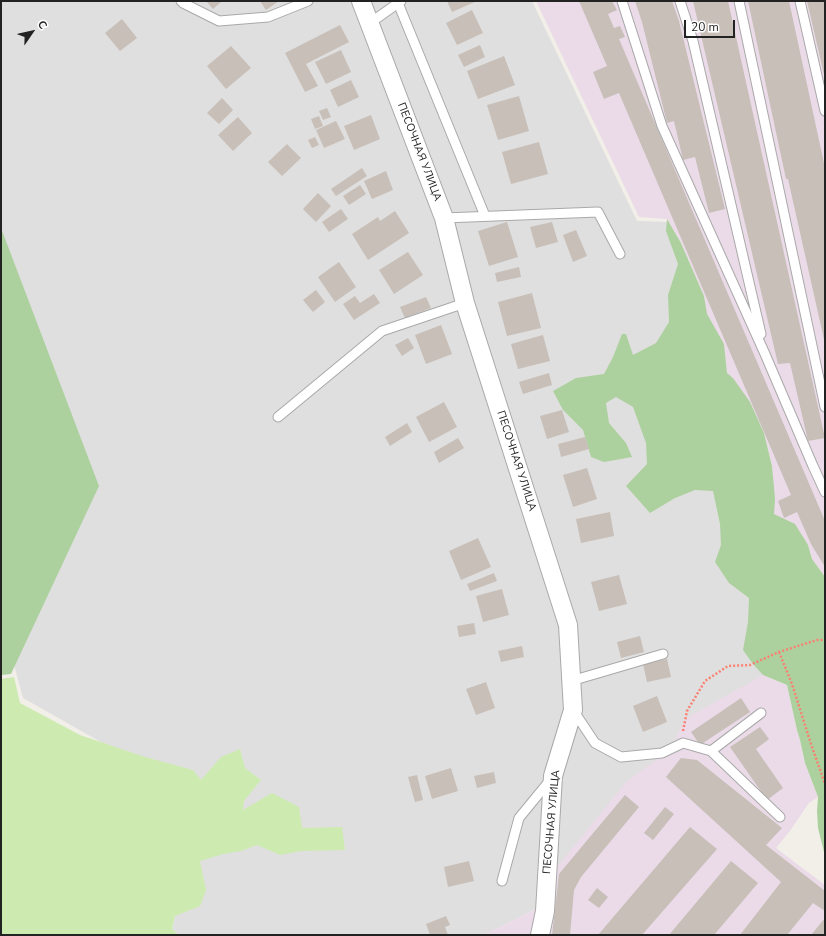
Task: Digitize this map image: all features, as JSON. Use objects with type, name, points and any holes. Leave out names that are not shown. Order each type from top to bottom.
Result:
[{"type":"street","name":"ПЕСОЧНАЯ УЛИЦА","points":[[361,1],[444,218],[466,303],[568,625],[573,710],[553,776],[545,911],[540,935]]},
{"type":"lane","points":[[181,1],[219,21],[268,17],[308,1]]},
{"type":"lane","points":[[622,1],[662,126],[765,354],[825,492]]},
{"type":"lane","points":[[680,1],[692,41],[765,354]]},
{"type":"lane","points":[[739,1],[825,407]]},
{"type":"lane","points":[[800,1],[825,111]]},
{"type":"lane","points":[[370,23],[399,2],[485,216]]},
{"type":"lane","points":[[444,218],[598,212],[620,254]]},
{"type":"lane","points":[[278,417],[382,331],[466,303]]},
{"type":"lane","points":[[571,681],[663,654]]},
{"type":"lane","points":[[573,710],[595,743],[621,757],[662,753],[683,743],[711,751],[780,817]]},
{"type":"lane","points":[[711,751],[761,713]]},
{"type":"lane","points":[[502,881],[519,818],[553,776]]},
{"type":"path","points":[[683,743],[683,728],[687,711],[705,681],[728,666],[750,665],[779,652],[817,640],[825,640]]},
{"type":"path","points":[[779,652],[792,684],[810,744],[825,784]]},
{"type":"shaded area","points":[[1,1],[532,1],[637,221],[669,222],[724,344],[727,373],[812,559],[825,577],[825,646],[763,675],[670,750],[554,900],[490,932],[480,935],[179,935],[172,929],[175,916],[175,784],[23,698],[1,617]]},
{"type":"shaded area","points":[[536,1],[825,1],[825,577],[812,559],[808,545],[774,515],[775,499],[772,466],[764,433],[733,378],[727,373],[724,344],[707,314],[704,296],[681,243],[667,219],[639,217]]},
{"type":"shaded area","points":[[763,675],[787,685],[805,763],[818,797],[809,803],[790,831],[776,848],[825,885],[825,935],[480,935],[490,932],[554,900],[552,873],[627,781],[670,750],[685,719]]},
{"type":"green space","points":[[667,219],[681,243],[704,296],[707,314],[724,344],[727,373],[733,378],[750,402],[764,433],[772,466],[775,499],[774,514],[795,524],[808,545],[812,559],[825,577],[825,853],[818,828],[818,797],[805,763],[787,685],[763,675],[743,650],[748,622],[749,598],[729,583],[715,562],[721,545],[720,524],[713,491],[695,490],[675,498],[650,513],[626,486],[647,464],[646,443],[633,407],[616,397],[606,403],[609,423],[626,443],[632,457],[604,462],[591,457],[583,430],[563,410],[553,391],[576,378],[604,374],[613,357],[622,334],[626,334],[633,355],[656,343],[669,322],[668,295],[678,264],[666,231]]},
{"type":"green space","points":[[1,228],[99,486],[11,674],[1,675]]},
{"type":"green space","points":[[14,677],[20,703],[80,735],[145,757],[193,770],[201,780],[221,757],[240,749],[245,768],[261,780],[244,801],[243,810],[272,793],[299,807],[302,828],[342,827],[345,850],[301,851],[280,855],[257,845],[241,851],[223,854],[200,861],[206,890],[200,906],[175,916],[172,929],[179,935],[1,935],[1,679]]},
{"type":"building","points":[[206,1],[222,1],[213,9]]},
{"type":"building","points":[[260,1],[279,1],[266,10]]},
{"type":"building","points":[[447,1],[477,1],[452,12]]},
{"type":"building","points":[[579,1],[612,1],[617,10],[608,14],[614,28],[620,26],[625,37],[619,39],[825,521],[825,567],[811,544],[797,512],[784,518],[778,501],[791,495],[619,93],[604,99],[593,72],[607,66]]},
{"type":"building","points":[[635,1],[672,1],[679,21],[725,209],[709,213],[695,157],[683,160],[674,121],[667,123],[642,22]]},
{"type":"building","points":[[693,1],[728,1],[825,438],[808,441],[790,363],[778,364]]},
{"type":"building","points":[[748,1],[789,1],[825,168],[825,344],[788,179],[786,179]]},
{"type":"building","points":[[807,1],[825,1],[825,75],[824,75]]},
{"type":"building","points":[[472,10],[483,33],[457,45],[446,23]]},
{"type":"building","points":[[122,19],[137,38],[120,51],[105,33]]},
{"type":"building","points":[[340,25],[349,42],[306,64],[318,86],[305,92],[285,53]]},
{"type":"building","points":[[480,45],[485,57],[464,67],[458,55]]},
{"type":"building","points":[[231,46],[251,68],[226,89],[207,66]]},
{"type":"building","points":[[341,50],[351,72],[326,84],[315,62]]},
{"type":"building","points":[[504,56],[515,85],[478,99],[467,71]]},
{"type":"building","points":[[351,80],[359,97],[338,107],[330,90]]},
{"type":"building","points":[[519,96],[529,131],[498,140],[487,105]]},
{"type":"building","points":[[222,98],[233,110],[219,124],[207,113]]},
{"type":"building","points":[[327,108],[331,117],[323,120],[319,111]]},
{"type":"building","points":[[371,115],[380,139],[354,150],[344,126]]},
{"type":"building","points":[[319,116],[323,126],[315,129],[311,119]]},
{"type":"building","points":[[238,117],[252,133],[233,151],[218,135]]},
{"type":"building","points":[[336,121],[345,139],[324,148],[316,130]]},
{"type":"building","points":[[315,137],[319,145],[312,148],[308,140]]},
{"type":"building","points":[[539,142],[548,174],[511,184],[502,152]]},
{"type":"building","points":[[287,144],[301,158],[282,176],[268,162]]},
{"type":"building","points":[[362,168],[367,176],[336,196],[331,189]]},
{"type":"building","points":[[386,171],[393,190],[372,199],[364,181]]},
{"type":"building","points":[[360,185],[366,194],[349,205],[343,196]]},
{"type":"building","points":[[318,193],[331,206],[316,222],[303,209]]},
{"type":"building","points":[[341,209],[348,219],[329,232],[322,222]]},
{"type":"building","points":[[395,211],[409,233],[368,260],[352,234],[378,217],[380,221]]},
{"type":"building","points":[[507,222],[518,257],[489,266],[478,231]]},
{"type":"building","points":[[552,222],[558,242],[536,248],[530,227]]},
{"type":"building","points":[[576,230],[587,256],[573,262],[563,235]]},
{"type":"building","points":[[408,252],[423,275],[394,294],[379,270]]},
{"type":"building","points":[[339,262],[356,287],[335,302],[318,277]]},
{"type":"building","points":[[519,267],[521,277],[497,282],[495,273]]},
{"type":"building","points":[[316,290],[325,302],[313,312],[303,300]]},
{"type":"building","points":[[532,293],[541,328],[507,336],[498,302]]},
{"type":"building","points":[[374,294],[380,303],[354,320],[343,304],[355,296],[360,303]]},
{"type":"building","points":[[426,297],[431,308],[405,318],[400,307]]},
{"type":"building","points":[[441,325],[452,354],[426,364],[415,335]]},
{"type":"building","points":[[543,335],[550,361],[518,369],[511,344]]},
{"type":"building","points":[[408,338],[414,348],[402,356],[395,345]]},
{"type":"building","points":[[549,373],[552,385],[523,394],[519,382]]},
{"type":"building","points":[[444,402],[457,427],[429,442],[416,417]]},
{"type":"building","points":[[562,410],[569,432],[547,439],[540,416]]},
{"type":"building","points":[[407,423],[412,432],[390,446],[385,437]]},
{"type":"building","points":[[585,437],[589,449],[561,457],[558,444]]},
{"type":"building","points":[[458,438],[464,448],[439,463],[434,452]]},
{"type":"building","points":[[587,468],[597,499],[573,507],[563,475]]},
{"type":"building","points":[[610,512],[614,536],[581,543],[576,519]]},
{"type":"building","points":[[478,538],[491,567],[461,580],[449,551]]},
{"type":"building","points":[[494,573],[497,581],[470,591],[467,584]]},
{"type":"building","points":[[619,575],[627,604],[599,611],[591,582]]},
{"type":"building","points":[[502,589],[509,615],[483,622],[476,596]]},
{"type":"building","points":[[474,623],[476,634],[459,637],[457,626]]},
{"type":"building","points":[[640,636],[644,652],[621,658],[617,642]]},
{"type":"building","points":[[522,646],[524,657],[501,662],[498,651]]},
{"type":"building","points":[[667,659],[671,677],[647,682],[643,664]]},
{"type":"building","points":[[486,682],[495,708],[476,715],[466,689]]},
{"type":"building","points":[[657,696],[667,722],[643,732],[633,706]]},
{"type":"building","points":[[741,698],[750,712],[700,745],[691,732]]},
{"type":"building","points":[[760,727],[769,739],[756,749],[783,788],[767,800],[730,747]]},
{"type":"building","points":[[681,758],[697,760],[782,828],[766,845],[825,891],[825,911],[813,903],[787,935],[740,935],[781,882],[666,777]]},
{"type":"building","points":[[451,768],[458,791],[432,799],[425,776]]},
{"type":"building","points":[[494,772],[496,783],[477,788],[474,776]]},
{"type":"building","points":[[417,775],[423,800],[415,802],[408,777]]},
{"type":"building","points":[[625,795],[639,807],[581,877],[574,890],[570,935],[552,935],[559,874]]},
{"type":"building","points":[[665,807],[674,814],[653,840],[644,833]]},
{"type":"building","points":[[690,827],[717,849],[642,935],[598,935]]},
{"type":"building","points":[[469,861],[474,881],[448,887],[444,867]]},
{"type":"building","points":[[731,861],[758,883],[714,935],[669,935]]},
{"type":"building","points":[[597,888],[608,897],[599,908],[588,900]]},
{"type":"building","points":[[446,916],[450,925],[445,927],[448,935],[430,935],[426,924]]},
{"type":"building","points":[[825,918],[825,935],[811,935]]}]
